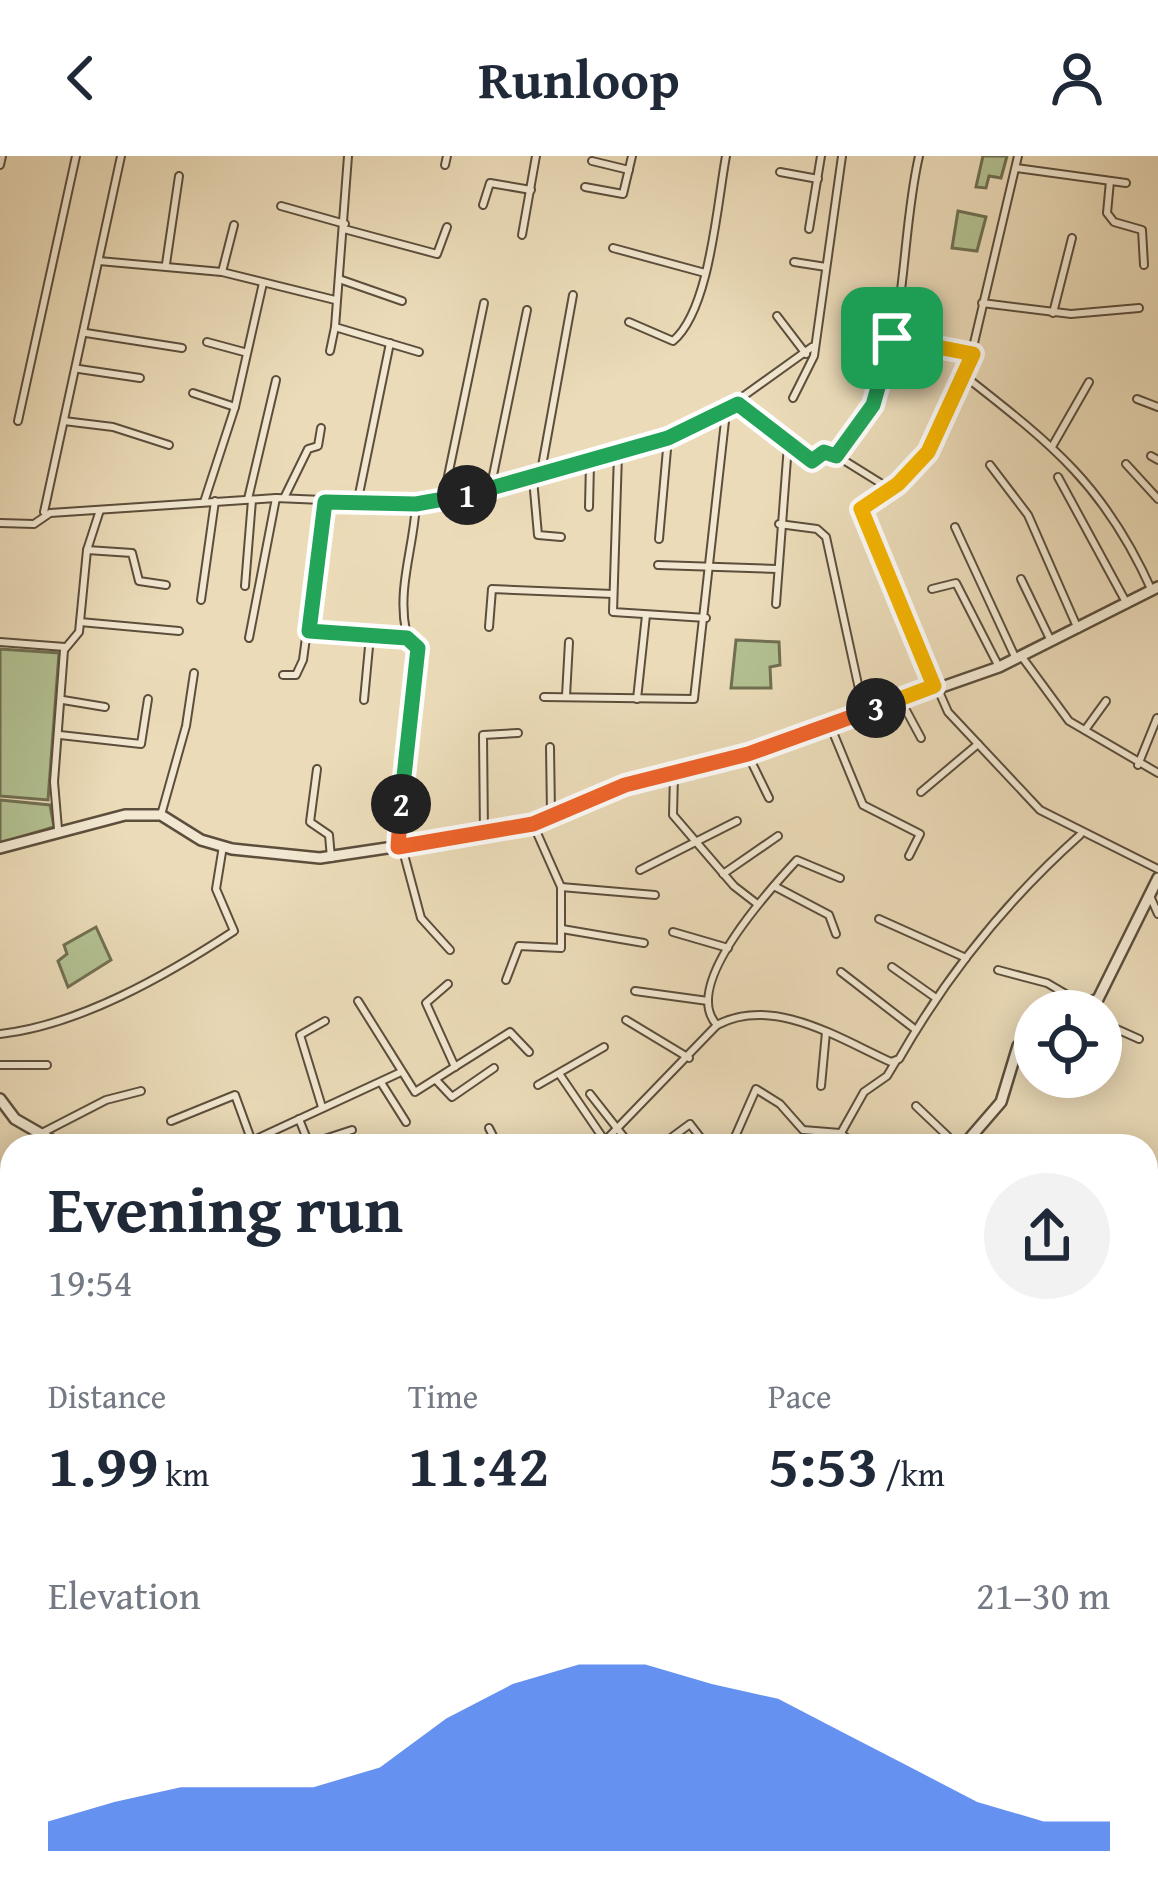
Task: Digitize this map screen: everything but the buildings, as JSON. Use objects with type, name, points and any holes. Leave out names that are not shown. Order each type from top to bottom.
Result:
[{"type":"street","points":[[0,165],[2,156]]},
{"type":"street","points":[[18,421],[76,156]]},
{"type":"street","points":[[44,516],[121,156]]},
{"type":"street","points":[[330,351],[345,226],[347,156]]},
{"type":"street","points":[[522,235],[536,156]]},
{"type":"street","points":[[585,187],[623,194],[632,156]]},
{"type":"street","points":[[629,322],[676,341],[705,273],[726,156]]},
{"type":"street","points":[[809,230],[821,156]]},
{"type":"street","points":[[793,398],[810,368],[842,156]]},
{"type":"street","points":[[836,456],[873,405],[892,338],[920,156]]},
{"type":"street","points":[[1018,156],[966,377],[928,452],[861,514],[948,712],[1028,801],[1080,835],[1158,873],[1102,990]]},
{"type":"street","points":[[592,161],[629,170]]},
{"type":"street","points":[[1015,168],[1126,183]]},
{"type":"street","points":[[780,172],[818,179]]},
{"type":"street","points":[[166,264],[179,176]]},
{"type":"street","points":[[1110,181],[1107,213],[1114,222],[1142,230],[1144,265]]},
{"type":"street","points":[[483,205],[490,183],[531,190]]},
{"type":"street","points":[[281,206],[437,254],[447,227]]},
{"type":"street","points":[[222,272],[234,225]]},
{"type":"street","points":[[1053,314],[1072,238]]},
{"type":"street","points":[[613,248],[705,273]]},
{"type":"street","points":[[99,261],[222,272],[335,300]]},
{"type":"street","points":[[794,262],[826,267]]},
{"type":"street","points":[[339,279],[402,301]]},
{"type":"street","points":[[204,502],[235,406],[263,283]]},
{"type":"street","points":[[561,537],[538,536],[537,478],[573,295]]},
{"type":"street","points":[[981,302],[1053,314],[1139,308]]},
{"type":"street","points":[[443,500],[484,303]]},
{"type":"street","points":[[490,490],[526,310]]},
{"type":"street","points":[[777,316],[809,351]]},
{"type":"street","points":[[335,327],[419,352]]},
{"type":"street","points":[[86,333],[182,347]]},
{"type":"street","points":[[892,338],[973,354]]},
{"type":"street","points":[[207,342],[244,352]]},
{"type":"street","points":[[357,504],[390,343]]},
{"type":"street","points":[[0,523],[34,524],[44,516],[250,499],[357,504],[443,500],[537,478],[668,438],[726,412],[809,351]]},
{"type":"street","points":[[77,368],[140,378]]},
{"type":"street","points":[[0,848],[125,815],[161,815],[186,833],[223,846],[331,858],[533,824],[625,785],[748,754],[999,667],[1155,589],[1116,518],[1053,445],[966,377]]},
{"type":"street","points":[[245,586],[250,499],[276,380]]},
{"type":"street","points":[[1053,445],[1089,382]]},
{"type":"street","points":[[193,393],[235,406]]},
{"type":"street","points":[[1137,399],[1158,407]]},
{"type":"street","points":[[738,404],[814,462],[824,452],[836,456],[890,489]]},
{"type":"street","points":[[544,697],[694,699],[726,412]]},
{"type":"street","points":[[64,421],[113,427],[169,445]]},
{"type":"street","points":[[249,638],[280,498],[308,449],[318,446],[321,428]]},
{"type":"street","points":[[658,539],[668,438]]},
{"type":"street","points":[[776,604],[788,445]]},
{"type":"street","points":[[618,454],[615,613],[706,618]]},
{"type":"street","points":[[589,507],[590,462]]},
{"type":"street","points":[[1126,464],[1158,499]]},
{"type":"street","points":[[990,465],[1022,503],[1078,629]]},
{"type":"street","points":[[1058,477],[1127,604]]},
{"type":"street","points":[[202,600],[214,501]]},
{"type":"street","points":[[283,674],[299,672],[309,631],[325,502]]},
{"type":"street","points":[[416,504],[406,565],[407,638],[419,656],[400,846],[421,918],[450,950]]},
{"type":"street","points":[[58,829],[54,782],[65,647],[80,622],[87,550],[100,510]]},
{"type":"street","points":[[779,524],[818,530],[826,538],[864,712]]},
{"type":"street","points":[[955,527],[1019,658],[1059,710],[1123,749],[1138,765],[1158,773]]},
{"type":"street","points":[[87,550],[132,553],[140,581],[166,585]]},
{"type":"street","points":[[658,566],[777,569]]},
{"type":"street","points":[[1022,579],[1052,644]]},
{"type":"street","points":[[932,590],[955,581],[999,667]]},
{"type":"street","points":[[489,627],[492,589],[613,594]]},
{"type":"street","points":[[637,699],[646,615]]},
{"type":"street","points":[[80,622],[179,632]]},
{"type":"street","points":[[309,631],[407,638]]},
{"type":"street","points":[[364,700],[370,636]]},
{"type":"street","points":[[0,641],[65,647]]},
{"type":"street","points":[[566,696],[568,642]]},
{"type":"street","points":[[161,815],[186,726],[194,674]]},
{"type":"street","points":[[60,735],[141,744],[148,699]]},
{"type":"street","points":[[900,699],[921,738]]},
{"type":"street","points":[[63,700],[105,707]]},
{"type":"street","points":[[1085,730],[1106,701]]},
{"type":"street","points":[[1138,765],[1157,718]]},
{"type":"street","points":[[830,725],[863,805],[920,833],[909,856]]},
{"type":"street","points":[[484,833],[483,735],[518,733]]},
{"type":"street","points":[[921,792],[978,743]]},
{"type":"street","points":[[550,747],[550,817]]},
{"type":"street","points":[[748,754],[770,798]]},
{"type":"street","points":[[317,769],[310,822],[329,835],[331,858]]},
{"type":"street","points":[[674,774],[673,815],[722,874],[756,903]]},
{"type":"street","points":[[640,870],[736,821]]},
{"type":"street","points":[[506,980],[517,948],[558,951],[562,928],[561,887],[533,824]]},
{"type":"street","points":[[736,1134],[756,1089],[780,1104],[803,1130],[841,1133],[864,1092],[887,1076],[966,958],[1026,885],[1080,835]]},
{"type":"street","points":[[722,874],[778,836]]},
{"type":"street","points":[[0,1034],[74,1014],[187,961],[234,931],[216,889],[223,846]]},
{"type":"street","points":[[717,1024],[709,1015],[708,1000],[728,948],[756,903],[797,860],[840,878]]},
{"type":"street","points":[[774,886],[825,912],[836,934]]},
{"type":"street","points":[[561,887],[656,895]]},
{"type":"street","points":[[1149,892],[1158,914]]},
{"type":"street","points":[[879,919],[966,958]]},
{"type":"street","points":[[562,928],[644,943]]},
{"type":"street","points":[[673,932],[728,948]]},
{"type":"street","points":[[892,967],[936,998]]},
{"type":"street","points":[[998,970],[1047,983],[1055,990]]},
{"type":"street","points":[[842,972],[916,1030]]},
{"type":"street","points":[[448,984],[426,1003],[455,1067]]},
{"type":"street","points":[[635,991],[708,1000]]},
{"type":"street","points":[[358,1001],[399,1073],[416,1092],[513,1031],[529,1052]]},
{"type":"street","points":[[612,1134],[717,1024],[735,1017],[777,1016],[896,1061]]},
{"type":"street","points":[[626,1020],[688,1058]]},
{"type":"street","points":[[322,1107],[300,1039],[325,1021]]},
{"type":"street","points":[[1122,1031],[1139,1039]]},
{"type":"street","points":[[821,1086],[826,1033]]},
{"type":"street","points":[[538,1085],[604,1047]]},
{"type":"street","points":[[972,1134],[1001,1102],[1014,1059]]},
{"type":"street","points":[[0,1065],[47,1065]]},
{"type":"street","points":[[436,1080],[452,1097],[494,1068]]},
{"type":"street","points":[[266,1134],[399,1073]]},
{"type":"street","points":[[560,1075],[597,1134]]},
{"type":"street","points":[[382,1083],[406,1122]]},
{"type":"street","points":[[44,1134],[106,1100],[140,1091]]},
{"type":"street","points":[[590,1094],[622,1134]]},
{"type":"street","points":[[171,1121],[235,1095],[249,1134]]},
{"type":"street","points":[[916,1106],[948,1134]]},
{"type":"street","points":[[2,1107],[37,1134]]},
{"type":"street","points":[[299,1119],[303,1134]]},
{"type":"street","points":[[488,1128],[491,1134]]},
{"type":"street","points":[[340,1134],[352,1130]]},
{"type":"green space","points":[[983,156],[1007,156],[1001,178],[989,176],[986,188],[976,187]]},
{"type":"green space","points":[[958,211],[986,217],[977,251],[952,248]]},
{"type":"green space","points":[[736,640],[779,642],[780,665],[770,667],[771,688],[731,688]]},
{"type":"green space","points":[[0,649],[59,653],[48,800],[0,796]]},
{"type":"green space","points":[[0,800],[50,805],[54,827],[0,843]]},
{"type":"green space","points":[[96,927],[111,960],[68,987],[58,961],[67,954],[64,945]]},
{"type":"route","points":[[892,338],[973,354],[928,452],[898,484],[861,509],[934,686],[748,754],[625,785],[533,824],[398,847],[418,648],[407,638],[309,631],[325,502],[430,503],[490,490],[668,438],[738,404],[816,462],[824,452],[836,456],[873,405],[892,338]]}]
